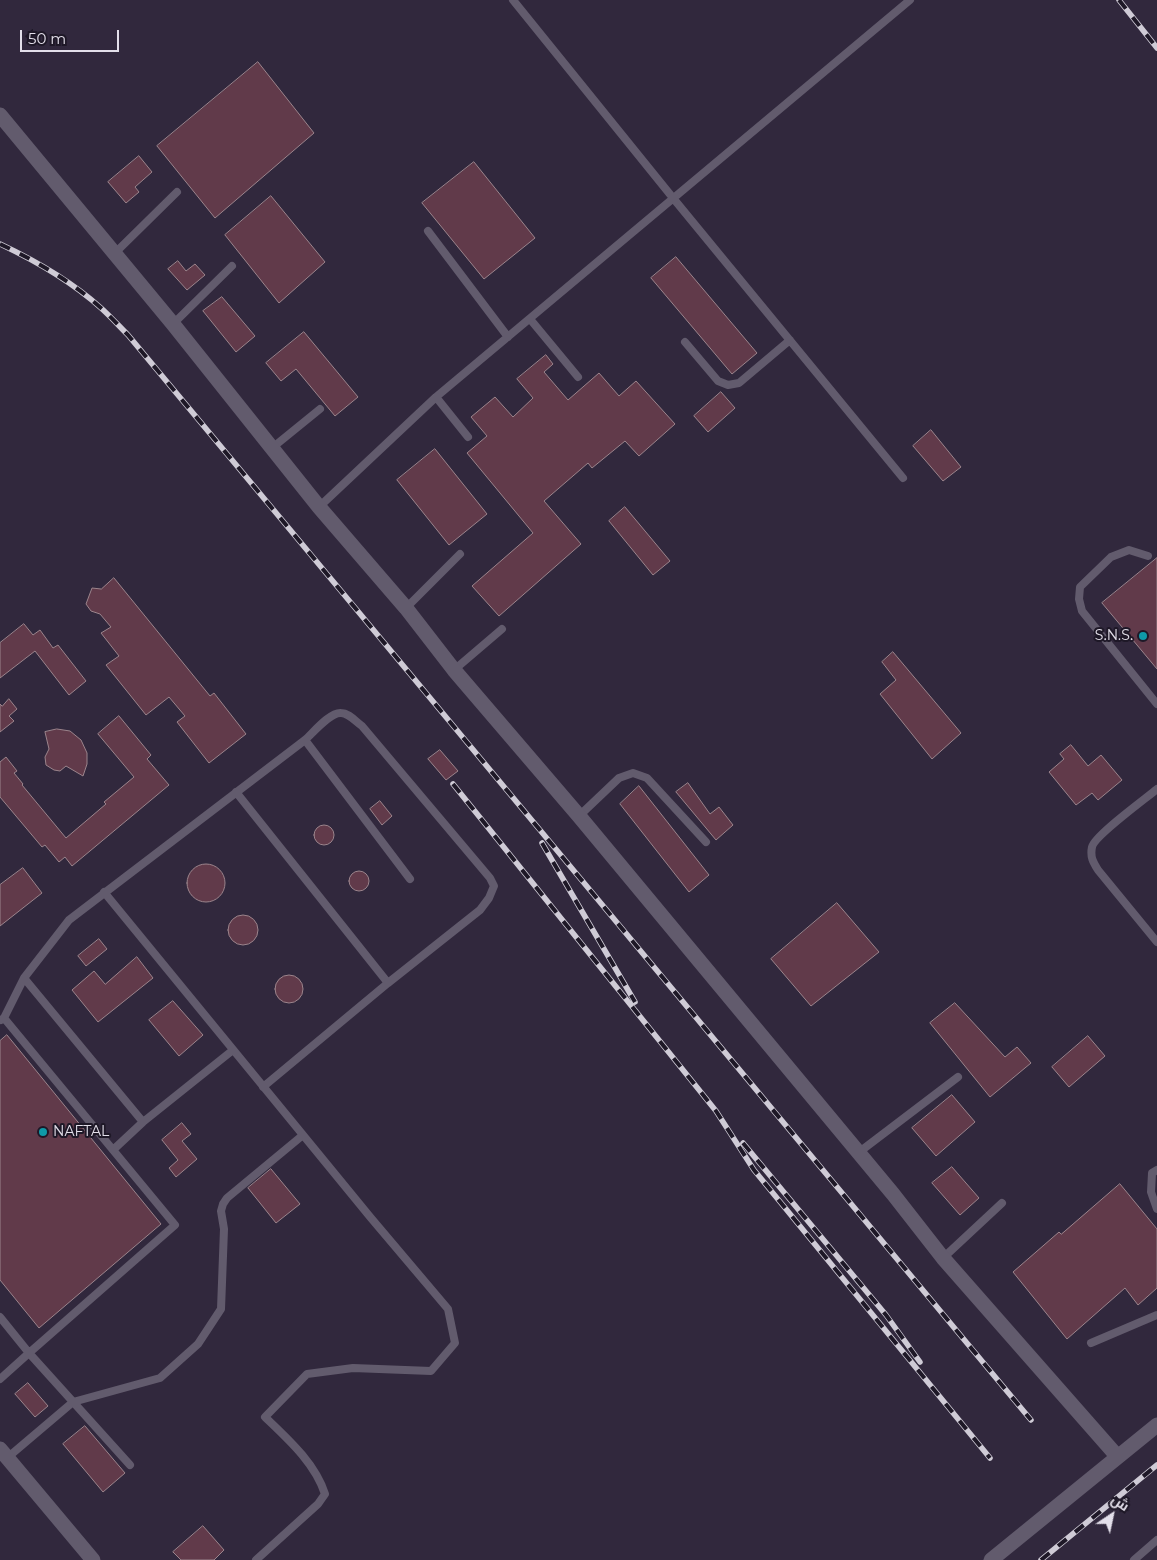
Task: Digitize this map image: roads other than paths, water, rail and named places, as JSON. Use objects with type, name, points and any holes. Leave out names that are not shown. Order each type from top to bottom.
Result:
[{"type":"street","points":[[0,115],[173,324],[319,507],[406,608],[508,735],[579,816],[943,1258],[1118,1456]]},
{"type":"street","points":[[991,1560],[1157,1425]]},
{"type":"street","points":[[4,1453],[93,1560]]},
{"type":"lane","points":[[513,0],[903,478]]},
{"type":"lane","points":[[319,507],[436,397],[910,0]]},
{"type":"lane","points":[[114,254],[177,192]]},
{"type":"lane","points":[[428,231],[508,337]]},
{"type":"lane","points":[[173,324],[232,266]]},
{"type":"lane","points":[[530,319],[578,377]]},
{"type":"lane","points":[[685,342],[718,381],[728,385],[739,383],[790,340]]},
{"type":"lane","points":[[436,397],[468,436]]},
{"type":"lane","points":[[272,448],[320,410]]},
{"type":"lane","points":[[1148,556],[1129,550],[1111,557],[1080,587],[1079,599],[1082,611],[1157,704]]},
{"type":"lane","points":[[406,608],[460,554]]},
{"type":"lane","points":[[454,670],[502,629]]},
{"type":"lane","points":[[0,1380],[175,1225],[2,1020],[24,978],[69,920],[305,740],[331,716],[341,713],[350,716],[362,726],[490,878],[494,886],[489,898],[480,910],[388,983],[263,1087]]},
{"type":"lane","points":[[305,740],[410,879]]},
{"type":"lane","points":[[579,816],[619,778],[633,772],[647,778],[706,842]]},
{"type":"lane","points":[[1157,789],[1102,834],[1092,845],[1091,858],[1098,870],[1157,942]]},
{"type":"lane","points":[[236,792],[388,983]]},
{"type":"lane","points":[[104,892],[448,1309],[455,1343],[431,1371],[352,1368],[307,1374],[265,1417],[315,1470],[325,1494],[318,1504],[256,1560]]},
{"type":"lane","points":[[24,978],[143,1122]]},
{"type":"lane","points":[[113,1150],[143,1122],[233,1050]]},
{"type":"lane","points":[[858,1153],[958,1077]]},
{"type":"lane","points":[[4,1453],[73,1402],[160,1378],[198,1344],[221,1309],[224,1229],[221,1211],[223,1204],[227,1198],[303,1135]]},
{"type":"lane","points":[[1157,1170],[1152,1173],[1151,1192],[1157,1209]]},
{"type":"lane","points":[[943,1258],[1002,1204]]},
{"type":"lane","points":[[1091,1343],[1157,1315]]},
{"type":"lane","points":[[0,1317],[130,1465]]},
{"type":"lane","points":[[1134,1560],[1157,1540]]},
{"type":"railway","points":[[1119,0],[1157,48]]},
{"type":"railway","points":[[0,244],[27,257],[78,289],[101,308],[128,335],[1031,1420]]},
{"type":"railway","points":[[453,784],[716,1111],[754,1170],[990,1458]]},
{"type":"railway","points":[[542,843],[635,1002]]},
{"type":"railway","points":[[743,1143],[886,1315],[920,1362]]},
{"type":"railway","points":[[1041,1560],[1157,1465]]},
{"type":"place","name":"S.N.S.","points":[[1143,636]]},
{"type":"place","name":"NAFTAL","points":[[43,1132]]}]
